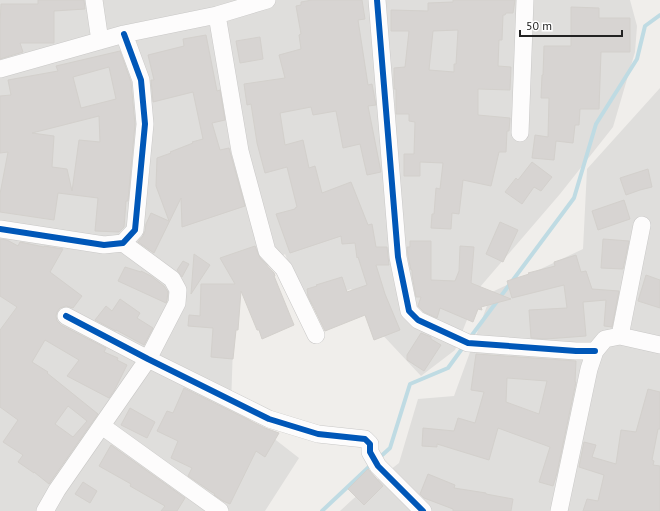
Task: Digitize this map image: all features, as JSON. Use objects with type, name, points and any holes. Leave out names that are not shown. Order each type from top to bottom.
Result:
[{"type":"street","points":[[94,0],[100,41]]},
{"type":"street","points":[[0,69],[124,34],[217,15],[267,0]]},
{"type":"street","points":[[377,0],[398,257],[409,311],[418,320],[468,343],[576,352],[595,351]]},
{"type":"street","points":[[520,133],[524,0]]},
{"type":"street","points":[[217,15],[240,151],[267,251],[284,269],[316,335]]},
{"type":"street","points":[[0,229],[104,245],[123,243],[135,230],[145,124],[141,80],[124,34]]},
{"type":"street","points":[[620,336],[642,225]]},
{"type":"street","points":[[45,511],[57,490],[148,359],[177,302],[178,290],[172,279],[123,243]]},
{"type":"street","points":[[66,316],[148,359],[268,418],[318,434],[365,439],[370,444],[370,452],[378,466],[423,511]]},
{"type":"street","points":[[559,511],[589,370],[595,351],[605,340],[620,336],[660,345]]},
{"type":"street","points":[[102,426],[220,511]]},
{"type":"shaded area","points":[[0,0],[630,0],[637,26],[635,52],[613,127],[560,194],[480,287],[455,350],[421,376],[378,330],[351,289],[306,307],[285,254],[235,287],[231,405],[299,458],[265,511],[0,511]]},
{"type":"shaded area","points":[[660,88],[660,511],[340,511],[399,463],[418,399],[454,396],[492,292],[583,249],[587,169]]},
{"type":"building","points":[[38,0],[84,0],[85,9],[54,11],[54,43],[20,43],[23,52],[0,59],[1,4],[38,4]]},
{"type":"building","points":[[312,0],[362,0],[365,19],[358,20],[368,85],[372,84],[376,105],[368,106],[381,172],[367,175],[360,144],[343,148],[336,111],[313,115],[311,107],[280,113],[285,145],[303,140],[309,168],[315,166],[322,193],[351,182],[368,225],[372,224],[376,247],[387,247],[389,265],[376,265],[385,294],[400,330],[374,340],[365,315],[325,331],[308,296],[307,289],[342,277],[347,292],[367,285],[358,257],[357,258],[355,243],[342,244],[341,236],[290,253],[276,214],[295,209],[297,207],[287,167],[265,173],[257,143],[251,104],[247,105],[244,84],[285,78],[279,55],[301,49],[299,35],[301,34],[296,6],[301,5],[301,2]]},
{"type":"building","points":[[453,0],[515,0],[513,13],[506,13],[503,15],[502,40],[499,40],[498,66],[511,67],[510,90],[478,89],[478,115],[510,118],[509,131],[507,131],[506,152],[499,152],[491,186],[463,180],[459,214],[452,213],[451,229],[431,228],[432,214],[434,214],[436,188],[440,189],[443,163],[420,162],[420,176],[404,176],[404,154],[414,154],[415,122],[409,121],[409,114],[396,114],[394,68],[405,67],[409,31],[391,31],[391,10],[428,11],[428,3],[453,2]],"holes":[[[458,30],[456,64],[454,64],[454,72],[429,70],[433,31]]]},
{"type":"building","points":[[571,7],[599,8],[599,18],[630,18],[630,52],[601,52],[599,109],[580,109],[579,125],[575,125],[573,143],[556,141],[554,160],[532,158],[535,135],[548,137],[549,98],[541,98],[544,46],[571,46]]},
{"type":"building","points":[[206,35],[217,91],[220,90],[225,120],[212,123],[220,150],[229,148],[245,206],[182,227],[181,198],[154,253],[138,242],[143,236],[151,213],[169,221],[156,186],[157,158],[193,143],[192,142],[203,139],[193,92],[153,102],[151,80],[154,80],[148,55],[184,46],[183,39]]},
{"type":"building","points":[[260,37],[263,59],[240,63],[236,41]]},
{"type":"building","points":[[120,51],[131,82],[135,124],[128,201],[126,201],[124,227],[119,232],[95,231],[98,198],[58,193],[54,220],[0,212],[0,194],[8,152],[0,153],[0,96],[11,95],[8,80],[58,71],[56,66]],"holes":[[[109,67],[116,99],[81,108],[73,77]],[[99,116],[100,142],[79,140],[72,191],[67,169],[52,167],[54,136],[32,133]]]},
{"type":"building","points":[[532,162],[552,177],[541,191],[534,187],[522,204],[505,192],[516,178],[518,180]]},
{"type":"building","points":[[648,169],[652,187],[626,195],[620,178]]},
{"type":"building","points":[[624,200],[630,219],[598,230],[592,211]]},
{"type":"building","points":[[500,222],[518,230],[503,262],[486,254]]},
{"type":"building","points":[[0,239],[7,240],[18,246],[20,242],[63,249],[50,272],[82,296],[73,308],[66,306],[60,308],[56,316],[57,321],[61,325],[106,348],[104,352],[118,358],[117,360],[127,365],[109,398],[67,376],[79,360],[45,340],[32,362],[48,372],[47,373],[98,414],[49,484],[18,462],[23,455],[3,442],[18,420],[0,407],[0,330],[17,307],[0,296]],"holes":[[[68,406],[87,421],[73,437],[55,424]]]},
{"type":"building","points":[[603,239],[629,241],[623,269],[601,268]]},
{"type":"building","points":[[410,241],[431,241],[431,280],[455,281],[459,271],[460,246],[474,247],[471,283],[511,299],[481,307],[482,310],[478,309],[473,322],[440,308],[437,318],[424,312],[418,306],[421,297],[416,297],[407,247],[410,247]]},
{"type":"building","points":[[255,246],[260,258],[274,273],[294,325],[262,339],[241,291],[238,330],[236,330],[233,359],[211,357],[213,328],[188,326],[189,315],[200,316],[201,284],[235,284],[220,258]]},
{"type":"building","points":[[194,254],[210,265],[191,294]]},
{"type":"building","points":[[576,255],[581,272],[586,271],[592,289],[619,291],[612,327],[604,326],[606,300],[583,302],[586,336],[546,339],[531,338],[529,310],[567,308],[564,285],[512,298],[507,281],[529,274],[528,273],[555,266],[554,262]]},
{"type":"building","points":[[183,261],[189,264],[182,277],[177,270]]},
{"type":"building","points":[[125,267],[141,271],[151,276],[164,286],[168,292],[166,303],[118,281]]},
{"type":"building","points":[[646,275],[660,280],[660,308],[638,301]]},
{"type":"building","points":[[120,299],[140,313],[137,318],[153,328],[144,345],[95,320],[106,306],[112,311]]},
{"type":"building","points":[[421,333],[431,337],[431,339],[441,345],[424,371],[407,360],[407,355]]},
{"type":"building","points":[[476,354],[576,361],[576,382],[553,486],[539,482],[550,447],[498,428],[489,460],[437,444],[437,447],[422,446],[423,428],[454,431],[458,418],[475,423],[484,392],[471,390]],"holes":[[[507,378],[547,381],[539,414],[506,402]]]},
{"type":"building","points":[[184,388],[265,428],[279,433],[265,457],[256,451],[230,504],[214,495],[215,494],[188,476],[192,468],[171,458],[178,441],[157,431],[167,411],[173,413]]},
{"type":"building","points":[[648,389],[660,392],[660,429],[658,429],[652,460],[654,461],[653,465],[660,466],[660,511],[583,511],[587,499],[598,501],[604,475],[579,467],[584,442],[596,445],[592,457],[616,464],[621,430],[636,432]]},
{"type":"building","points":[[130,408],[155,422],[147,438],[121,425]]},
{"type":"building","points":[[111,445],[185,498],[177,511],[161,511],[165,506],[99,466]]},
{"type":"building","points":[[368,469],[383,486],[364,505],[348,489]]},
{"type":"building","points":[[428,474],[455,485],[454,488],[513,499],[511,511],[453,511],[453,509],[424,498],[420,494]]},
{"type":"building","points":[[83,482],[97,491],[90,503],[75,494]]},
{"type":"waterway","points":[[469,339],[574,198],[596,124],[637,59],[645,26],[660,15]]},
{"type":"waterway","points":[[379,458],[390,448],[410,384],[448,368],[464,346]]},
{"type":"waterway","points":[[322,511],[372,464]]},
{"type":"cycle path","points":[[377,0],[398,257],[409,311],[418,320],[468,343],[595,351]]},
{"type":"cycle path","points":[[0,229],[104,245],[123,243],[135,230],[145,124],[141,80],[124,34]]},
{"type":"cycle path","points":[[66,316],[148,359],[269,419],[318,434],[365,439],[370,444],[370,452],[378,466],[423,511]]}]
